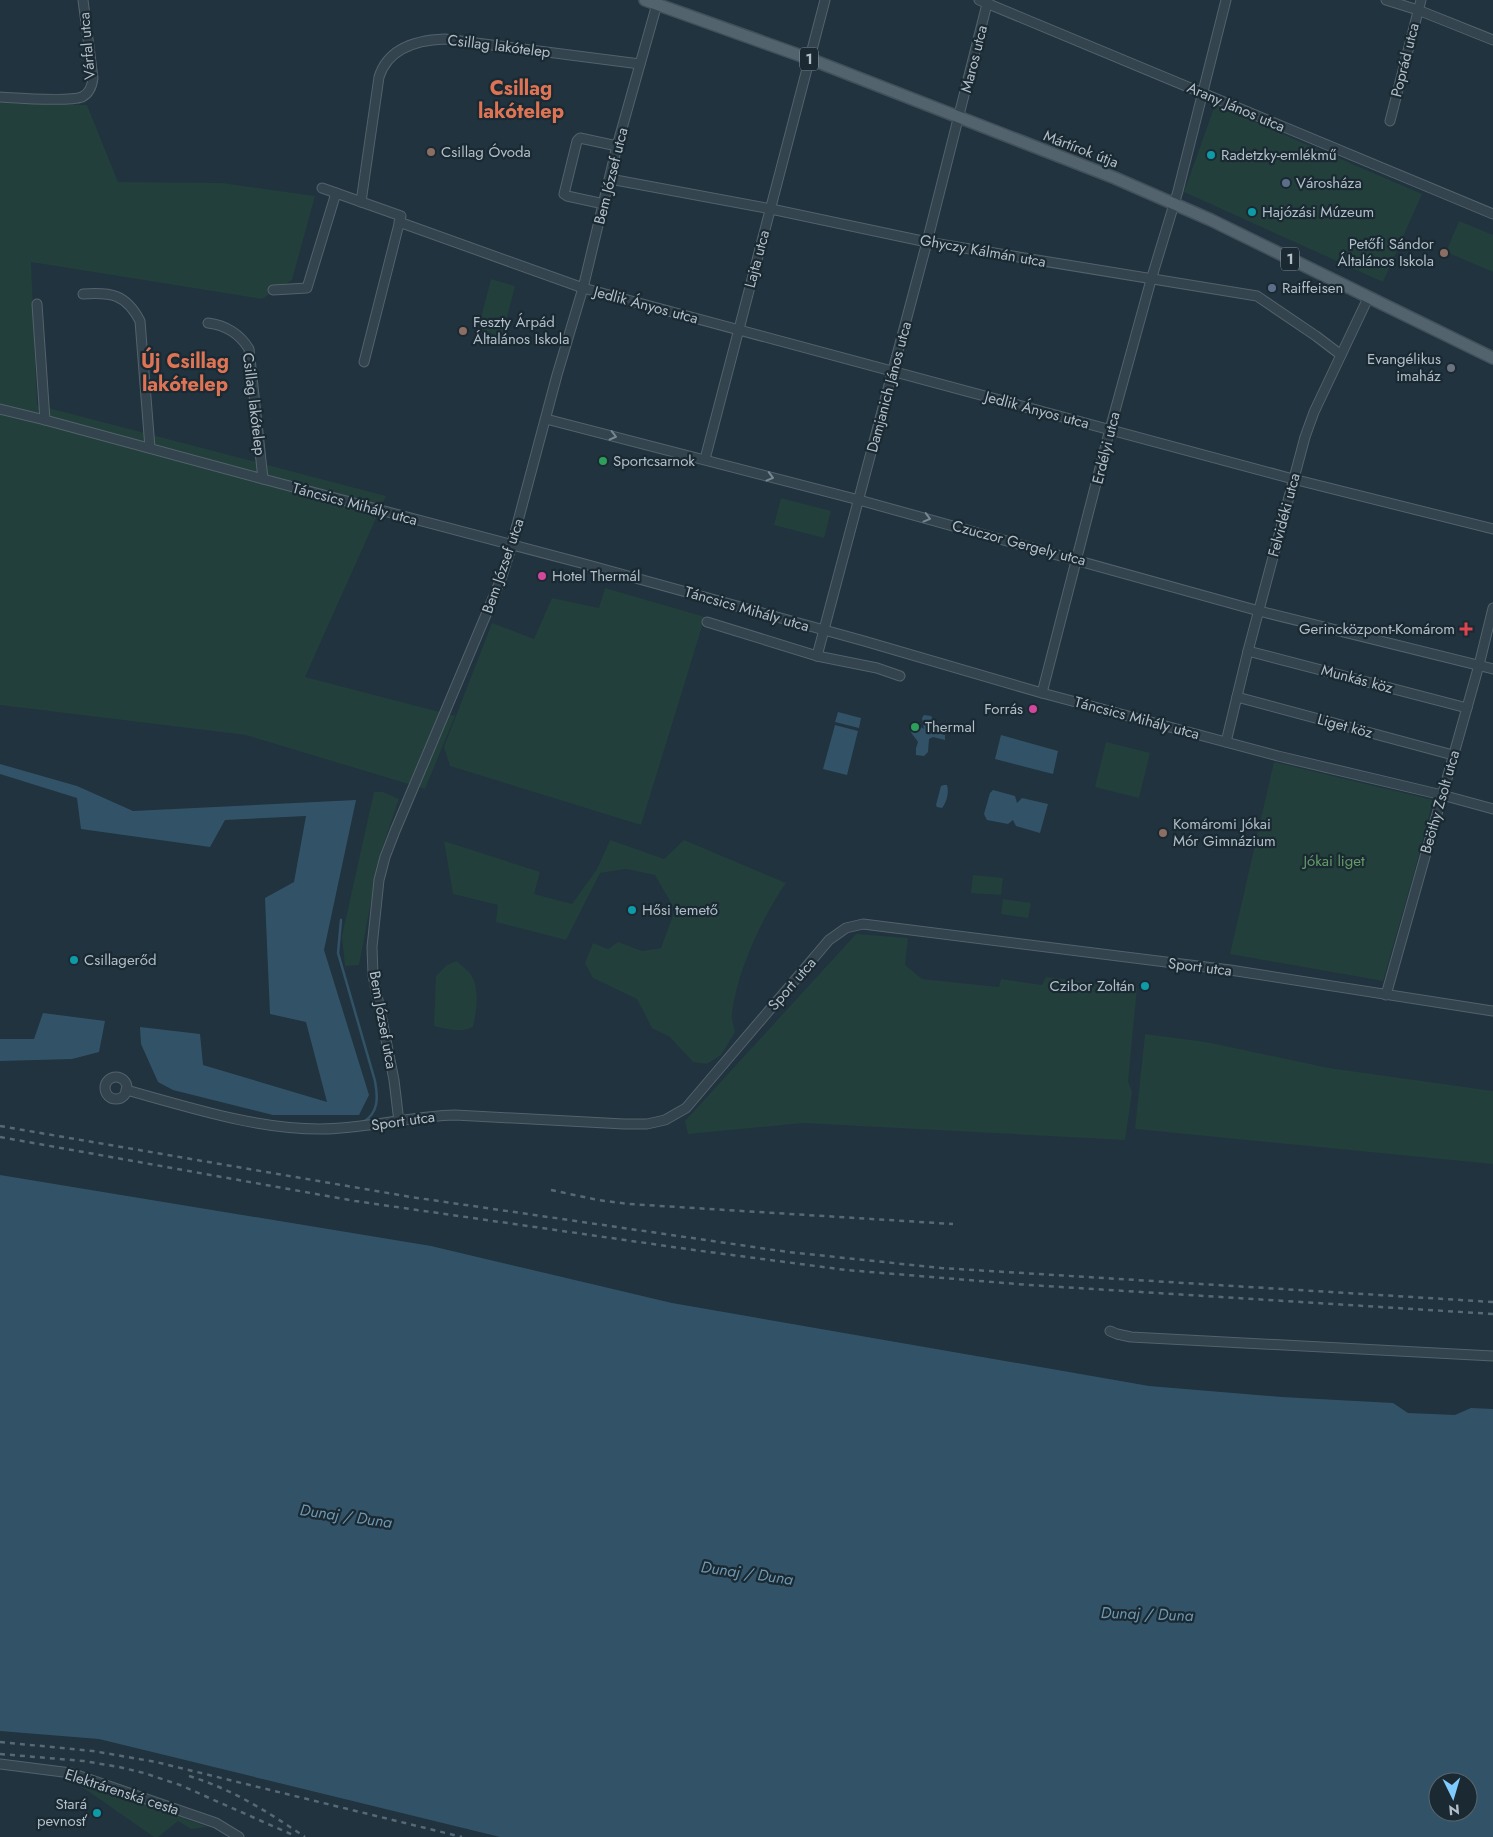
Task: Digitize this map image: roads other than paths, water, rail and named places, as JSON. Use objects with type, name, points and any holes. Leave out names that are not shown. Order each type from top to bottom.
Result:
[{"type":"main road","name":"Mártírok útja","points":[[645,0],[810,59],[1115,178],[1369,296],[1493,358]]},
{"type":"street","name":"Várfal utca","points":[[0,97],[73,99],[87,93],[93,78],[83,0]]},
{"type":"street","name":"Lajta utca","points":[[705,460],[825,0]]},
{"type":"street","name":"Erdélyi utca","points":[[1042,693],[1110,429],[1174,204],[1226,0]]},
{"type":"street","points":[[1386,0],[1418,10],[1493,40]]},
{"type":"street","name":"Poprád utca","points":[[1390,121],[1421,0]]},
{"type":"street","name":"Arany János utca","points":[[985,1],[1493,214]]},
{"type":"street","name":"Maros utca","points":[[960,117],[985,1]]},
{"type":"street","name":"Bem József utca","points":[[399,1122],[394,1080],[373,976],[372,947],[379,880],[385,857],[501,579],[512,546],[583,288],[617,146],[657,4]]},
{"type":"street","name":"Csillag lakótelep","points":[[361,202],[379,77],[387,60],[404,48],[426,41],[445,39],[640,64]]},
{"type":"street","name":"Damjanich János utca","points":[[817,656],[960,117]]},
{"type":"street","points":[[604,204],[564,194],[577,141],[580,138],[617,146]]},
{"type":"street","name":"Ghyczy Kálmán utca","points":[[610,179],[771,209],[927,242],[1257,296],[1341,355]]},
{"type":"street","points":[[322,188],[401,216],[364,362]]},
{"type":"street","points":[[273,290],[307,288],[336,193]]},
{"type":"street","points":[[399,222],[583,288]]},
{"type":"street","name":"Jedlik Ányos utca","points":[[583,288],[1293,479],[1493,529]]},
{"type":"street","points":[[83,294],[101,293],[116,296],[130,305],[140,321],[150,448]]},
{"type":"street","name":"Felvidéki utca","points":[[1226,742],[1293,479],[1314,412],[1369,296]]},
{"type":"street","points":[[37,304],[45,420]]},
{"type":"street","name":"Csillag lakótelep","points":[[208,323],[220,324],[235,333],[249,349],[263,479]]},
{"type":"street","name":"Táncsics Mihály utca","points":[[0,409],[581,563],[864,641],[1042,693],[1226,742],[1493,809]]},
{"type":"street","name":"Czuczor Gergely utca","points":[[546,419],[859,500],[1259,610],[1493,669]]},
{"type":"street","name":"Beöthy Zsolt utca","points":[[1386,995],[1479,665],[1493,608]]},
{"type":"street","points":[[707,622],[817,656],[877,668],[900,676]]},
{"type":"street","name":"Munkás köz","points":[[1248,651],[1467,708]]},
{"type":"street","name":"Liget köz","points":[[1237,697],[1453,755]]},
{"type":"street","name":"Sport utca","points":[[126,1090],[189,1107],[265,1124],[318,1129],[399,1122],[431,1116],[456,1115],[624,1124],[647,1124],[665,1120],[686,1108],[829,940],[846,928],[863,924],[1230,970],[1493,1011]]},
{"type":"street","points":[[1110,1331],[1131,1336],[1493,1356]]},
{"type":"street","name":"Elektrárenská cesta","points":[[0,1764],[71,1773],[216,1822],[239,1837]]},
{"type":"water","points":[[838,712],[861,718],[859,728],[835,722]]},
{"type":"water","points":[[924,715],[931,716],[935,730],[945,735],[945,740],[933,737],[929,739],[928,752],[924,756],[916,755],[918,742],[910,728],[911,725],[916,724],[924,729],[922,718]]},
{"type":"water","points":[[835,725],[858,731],[847,775],[823,769]]},
{"type":"water","points":[[1001,735],[1058,751],[1053,774],[995,759]]},
{"type":"water","points":[[0,764],[77,786],[133,811],[356,800],[324,950],[369,1095],[359,1115],[273,1115],[173,1090],[158,1082],[141,1044],[140,1027],[200,1034],[203,1065],[327,1102],[306,1022],[270,1014],[265,898],[294,882],[306,816],[225,820],[210,847],[81,829],[77,798],[0,774]]},
{"type":"water","points":[[947,785],[948,794],[944,806],[942,808],[937,807],[941,786]]},
{"type":"water","points":[[993,790],[1015,796],[1017,803],[1022,798],[1048,804],[1040,833],[1016,826],[1013,820],[1008,824],[987,820],[984,814],[990,793]]},
{"type":"water","points":[[43,1013],[105,1021],[99,1052],[72,1059],[0,1061],[0,1039],[34,1039]]},
{"type":"water","name":"Dunaj / Duna","points":[[0,1175],[431,1246],[672,1303],[1149,1386],[1282,1397],[1393,1403],[1408,1413],[1455,1415],[1471,1408],[1493,1409],[1493,1837],[500,1837],[99,1739],[0,1731]]},
{"type":"waterway","points":[[341,920],[338,953],[376,1087],[377,1099],[375,1109],[363,1122]]},
{"type":"railway","points":[[0,1126],[411,1197],[788,1252],[941,1268],[1493,1302]]},
{"type":"railway","points":[[0,1137],[355,1201],[846,1270],[1029,1285],[1493,1314]]},
{"type":"railway","points":[[551,1190],[598,1200],[629,1204],[953,1224]]},
{"type":"railway","points":[[0,1742],[93,1751],[156,1762],[462,1837]]},
{"type":"railway","points":[[0,1754],[84,1761],[144,1773],[180,1785],[293,1835]]},
{"type":"railway","points":[[189,1776],[235,1794],[305,1837]]},
{"type":"place","name":"Csillag Óvoda","points":[[431,152]]},
{"type":"place","name":"Radetzky-emlékmű","points":[[1211,155]]},
{"type":"place","name":"Városháza","points":[[1286,183]]},
{"type":"place","name":"Hajózási Múzeum","points":[[1252,212]]},
{"type":"place","name":"Petőfi Sándor Általános Iskola","points":[[1444,253]]},
{"type":"place","name":"Raiffeisen","points":[[1272,288]]},
{"type":"place","name":"Feszty Árpád Általános Iskola","points":[[463,331]]},
{"type":"place","name":"Evangélikus imaház","points":[[1451,368]]},
{"type":"place","name":"Sportcsarnok","points":[[603,461]]},
{"type":"place","name":"Hotel Thermál","points":[[542,576]]},
{"type":"place","name":"Gerincközpont-Komárom","points":[[1466,629]]},
{"type":"place","name":"Forrás","points":[[1033,709]]},
{"type":"place","name":"Thermal","points":[[915,727]]},
{"type":"place","name":"Komáromi Jókai Mór Gimnázium","points":[[1163,833]]},
{"type":"place","name":"Hősi temető","points":[[632,910]]},
{"type":"place","name":"Csillagerőd","points":[[74,960]]},
{"type":"place","name":"Czibor Zoltán","points":[[1145,986]]},
{"type":"place","name":"Stará pevnosť","points":[[97,1813]]},
{"type":"district","name":"Csillag lakótelep","points":[[521,100]]},
{"type":"district","name":"Új Csillag lakótelep","points":[[185,372]]},
{"type":"park label","name":"Jókai liget","points":[[1334,861]]}]
